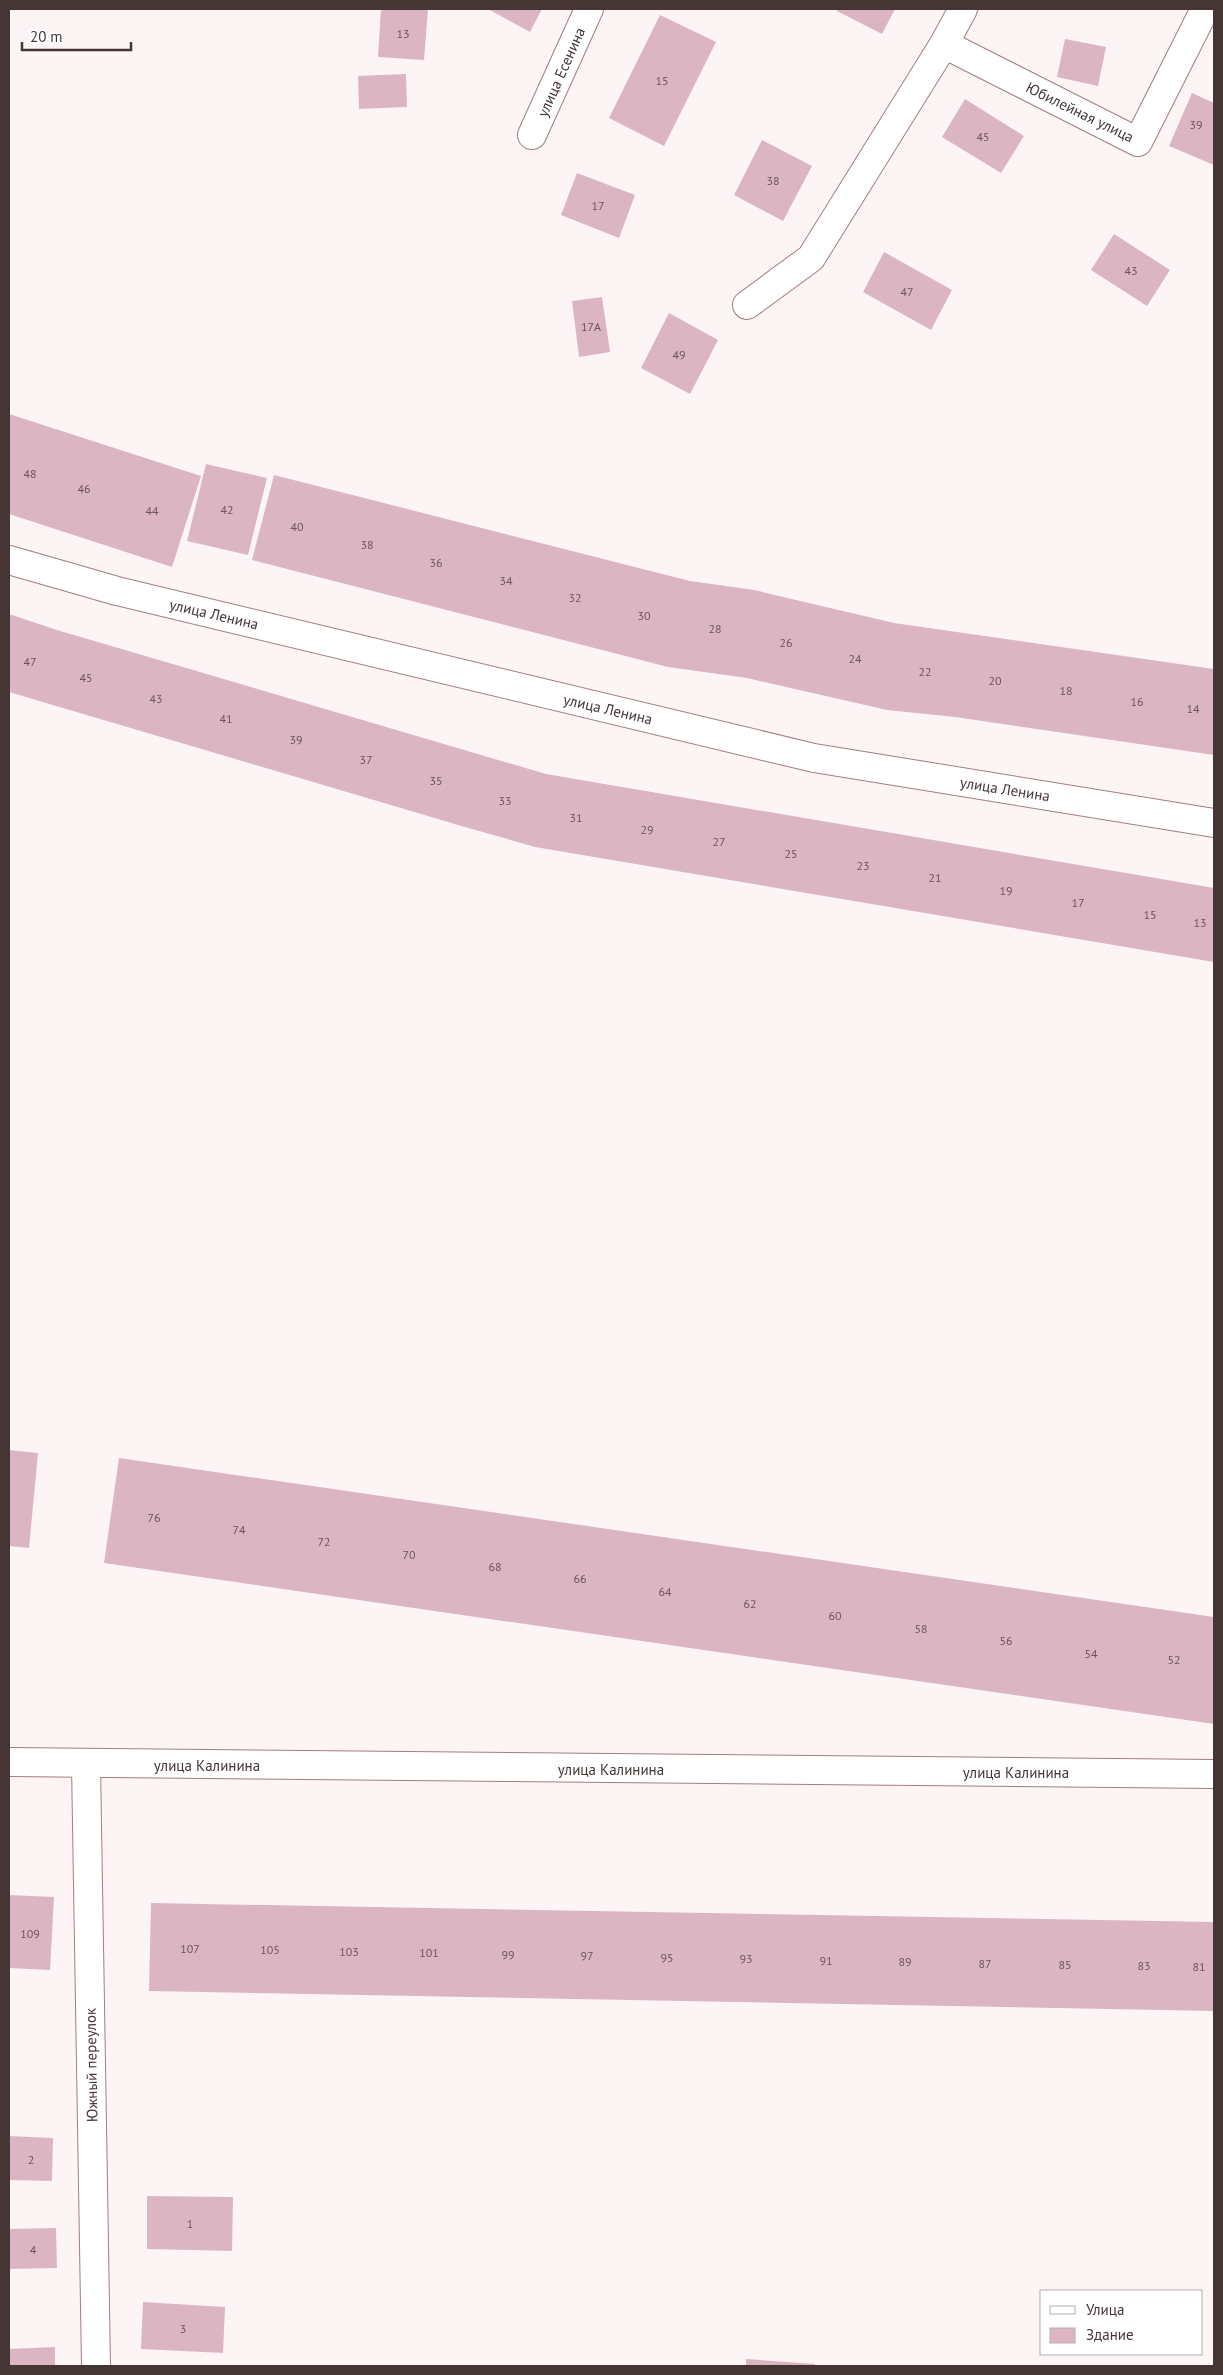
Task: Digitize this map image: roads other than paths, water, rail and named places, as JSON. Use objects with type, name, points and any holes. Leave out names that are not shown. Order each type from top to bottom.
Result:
[{"type":"street","name":"улица Есенина","points":[[532,135],[589,9]]},
{"type":"street","points":[[747,306],[811,258],[944,44],[963,9]]},
{"type":"street","name":"Юбилейная улица","points":[[944,44],[1138,142],[1205,9]]},
{"type":"street","name":"улица Ленина","points":[[9,560],[127,594],[814,758],[1214,823]]},
{"type":"street","name":"улица Калинина","points":[[9,1762],[1214,1774]]},
{"type":"street","name":"Южный переулок","points":[[86,1764],[96,2366]]}]
